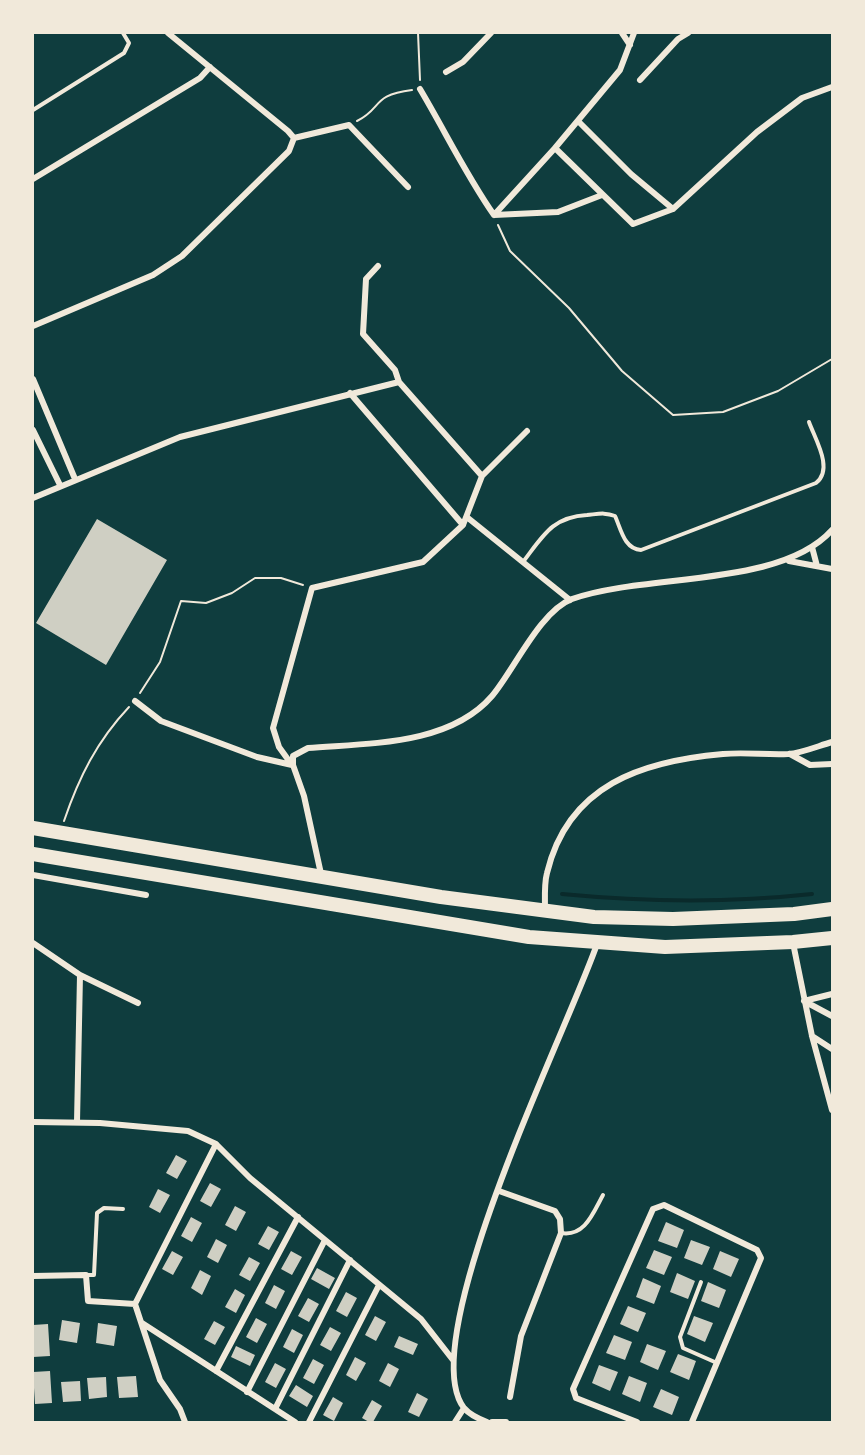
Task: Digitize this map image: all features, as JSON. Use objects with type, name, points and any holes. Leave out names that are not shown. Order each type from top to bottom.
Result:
[{"type":"highway","points":[[33,828],[321,874],[441,897],[594,917],[673,919],[794,914],[832,909]]},
{"type":"highway","points":[[33,854],[529,937],[665,947],[793,942],[832,938]]},
{"type":"street","points":[[168,33],[294,138]]},
{"type":"street","points":[[446,72],[463,62],[490,33]]},
{"type":"street","points":[[622,33],[630,45]]},
{"type":"street","points":[[494,214],[578,122],[620,70],[634,33]]},
{"type":"street","points":[[640,80],[678,39],[688,33]]},
{"type":"street","points":[[33,178],[200,78],[210,67]]},
{"type":"street","points":[[555,148],[633,224],[673,209],[757,132],[802,99],[832,87]]},
{"type":"street","points":[[420,89],[458,153],[470,181],[494,214]]},
{"type":"street","points":[[578,122],[632,174],[673,209]]},
{"type":"street","points":[[294,138],[349,125],[408,187]]},
{"type":"street","points":[[33,326],[153,275],[182,256],[288,151],[294,138]]},
{"type":"street","points":[[494,214],[558,212],[602,195]]},
{"type":"street","points":[[378,266],[366,279],[363,334],[395,370],[399,382],[482,476]]},
{"type":"street","points":[[33,378],[75,479]]},
{"type":"street","points":[[33,498],[180,437],[399,382]]},
{"type":"street","points":[[350,393],[463,525]]},
{"type":"street","points":[[33,430],[60,485]]},
{"type":"street","points":[[321,874],[304,796],[292,765],[279,747],[273,728],[312,588],[423,562],[463,525],[468,518],[482,476],[527,431]]},
{"type":"street","points":[[468,518],[570,600]]},
{"type":"street","points":[[292,765],[293,756],[308,748],[426,735],[462,719],[491,698],[550,616],[570,600],[622,587],[696,578],[788,561],[812,547],[832,530]]},
{"type":"street","points":[[812,547],[816,566]]},
{"type":"street","points":[[788,561],[832,569]]},
{"type":"street","points":[[135,701],[161,721],[257,757],[292,765]]},
{"type":"street","points":[[545,910],[547,873],[567,825],[595,792],[629,774],[672,761],[724,754],[790,754],[832,742]]},
{"type":"street","points":[[790,754],[810,765],[832,764]]},
{"type":"street","points":[[33,875],[146,895]]},
{"type":"street","points":[[793,942],[812,1036],[832,1110]]},
{"type":"street","points":[[33,943],[80,975],[138,1004]]},
{"type":"street","points":[[487,1422],[464,1407],[458,1394],[453,1360],[477,1250],[519,1132],[597,943]]},
{"type":"street","points":[[76,1122],[80,975]]},
{"type":"street","points":[[804,1001],[832,994]]},
{"type":"street","points":[[804,1001],[832,1016]]},
{"type":"street","points":[[812,1036],[832,1049]]},
{"type":"street","points":[[33,1122],[76,1122],[188,1131],[216,1144],[298,1217],[421,1320],[453,1360]]},
{"type":"street","points":[[185,1422],[180,1409],[160,1380],[135,1304],[216,1144]]},
{"type":"street","points":[[498,1191],[555,1211],[560,1219],[561,1233],[521,1335],[510,1397]]},
{"type":"street","points":[[637,1422],[576,1398],[573,1389],[653,1209],[664,1205],[757,1250],[761,1256],[761,1261],[692,1422]]},
{"type":"street","points":[[216,1371],[298,1217]]},
{"type":"street","points":[[247,1392],[325,1240]]},
{"type":"street","points":[[275,1409],[350,1260]]},
{"type":"street","points":[[33,1276],[86,1275],[88,1301],[135,1304]]},
{"type":"street","points":[[309,1422],[379,1285]]},
{"type":"street","points":[[141,1323],[295,1422]]},
{"type":"street","points":[[455,1422],[464,1407]]},
{"type":"street","points":[[492,1422],[506,1422]]},
{"type":"lane","points":[[33,110],[124,53],[129,43],[123,33]]},
{"type":"lane","points":[[523,562],[552,526],[570,516],[606,513],[615,516],[629,546],[641,550],[816,483],[822,477],[825,469],[809,422]]},
{"type":"lane","points":[[561,1233],[574,1233],[585,1227],[603,1195]]},
{"type":"lane","points":[[86,1275],[94,1275],[97,1213],[104,1208],[123,1209]]},
{"type":"lane","points":[[701,1282],[680,1337],[680,1343],[683,1348],[717,1364]]},
{"type":"path","points":[[349,125],[365,117],[382,97],[396,92],[420,89],[418,33]]},
{"type":"path","points":[[494,214],[510,251],[569,308],[622,371],[673,415],[723,412],[778,391],[832,359]]},
{"type":"path","points":[[63,822],[78,782],[95,748],[135,701],[160,662],[181,601],[206,603],[232,593],[255,578],[280,578],[312,588]]},
{"type":"building","points":[[97,519],[167,560],[106,665],[36,623]]},
{"type":"building","points":[[176,1155],[187,1161],[177,1179],[166,1173]]},
{"type":"building","points":[[210,1183],[221,1189],[211,1207],[200,1201]]},
{"type":"building","points":[[158,1189],[170,1195],[160,1213],[149,1207]]},
{"type":"building","points":[[235,1206],[246,1212],[236,1231],[225,1225]]},
{"type":"building","points":[[191,1217],[202,1223],[192,1242],[181,1236]]},
{"type":"building","points":[[666,1222],[684,1230],[677,1248],[658,1241]]},
{"type":"building","points":[[268,1226],[279,1232],[269,1250],[258,1244]]},
{"type":"building","points":[[216,1239],[227,1245],[218,1263],[207,1257]]},
{"type":"building","points":[[691,1240],[710,1247],[702,1265],[684,1258]]},
{"type":"building","points":[[654,1250],[672,1257],[664,1275],[646,1268]]},
{"type":"building","points":[[172,1251],[183,1257],[173,1275],[162,1269]]},
{"type":"building","points":[[291,1251],[302,1257],[292,1275],[281,1269]]},
{"type":"building","points":[[720,1251],[739,1259],[731,1277],[713,1269]]},
{"type":"building","points":[[249,1257],[260,1263],[250,1281],[239,1275]]},
{"type":"building","points":[[317,1268],[335,1278],[329,1289],[311,1279]]},
{"type":"building","points":[[200,1270],[211,1276],[202,1295],[191,1288]]},
{"type":"building","points":[[677,1273],[695,1281],[688,1299],[670,1292]]},
{"type":"building","points":[[643,1278],[661,1286],[654,1304],[636,1297]]},
{"type":"building","points":[[708,1282],[726,1290],[719,1308],[701,1301]]},
{"type":"building","points":[[274,1285],[285,1291],[276,1309],[265,1303]]},
{"type":"building","points":[[235,1289],[245,1295],[236,1313],[225,1307]]},
{"type":"building","points":[[346,1292],[357,1298],[347,1317],[336,1311]]},
{"type":"building","points":[[308,1298],[319,1304],[309,1322],[298,1316]]},
{"type":"building","points":[[628,1306],[646,1313],[638,1332],[620,1324]]},
{"type":"building","points":[[375,1316],[386,1322],[376,1341],[365,1335]]},
{"type":"building","points":[[694,1316],[713,1323],[705,1342],[687,1334]]},
{"type":"building","points":[[256,1318],[267,1324],[257,1343],[246,1337]]},
{"type":"building","points":[[62,1320],[80,1323],[77,1343],[59,1340]]},
{"type":"building","points":[[214,1321],[225,1327],[215,1345],[204,1339]]},
{"type":"building","points":[[98,1323],[117,1326],[114,1346],[96,1343]]},
{"type":"building","points":[[48,1324],[50,1356],[33,1357],[33,1325]]},
{"type":"building","points":[[330,1327],[341,1333],[331,1351],[320,1345]]},
{"type":"building","points":[[292,1329],[303,1335],[294,1353],[283,1347]]},
{"type":"building","points":[[614,1335],[632,1342],[625,1360],[606,1353]]},
{"type":"building","points":[[399,1336],[418,1344],[413,1355],[394,1347]]},
{"type":"building","points":[[647,1344],[666,1351],[658,1370],[640,1362]]},
{"type":"building","points":[[236,1346],[255,1355],[250,1366],[231,1357]]},
{"type":"building","points":[[678,1354],[696,1361],[689,1380],[670,1372]]},
{"type":"building","points":[[355,1357],[366,1363],[356,1381],[346,1375]]},
{"type":"building","points":[[313,1359],[324,1365],[314,1384],[303,1378]]},
{"type":"building","points":[[275,1363],[286,1369],[276,1388],[265,1382]]},
{"type":"building","points":[[388,1363],[399,1369],[390,1387],[379,1381]]},
{"type":"building","points":[[599,1365],[618,1372],[610,1391],[592,1383]]},
{"type":"building","points":[[50,1371],[52,1403],[35,1404],[33,1372]]},
{"type":"building","points":[[136,1376],[138,1397],[119,1398],[117,1377]]},
{"type":"building","points":[[629,1376],[647,1383],[640,1402],[622,1394]]},
{"type":"building","points":[[106,1377],[107,1397],[89,1399],[87,1378]]},
{"type":"building","points":[[80,1381],[81,1401],[63,1402],[61,1382]]},
{"type":"building","points":[[296,1385],[313,1396],[307,1407],[289,1396]]},
{"type":"building","points":[[661,1389],[679,1397],[672,1415],[653,1407]]},
{"type":"building","points":[[417,1393],[428,1399],[419,1417],[408,1412]]},
{"type":"building","points":[[333,1397],[343,1403],[334,1421],[323,1415]]},
{"type":"building","points":[[372,1400],[382,1406],[373,1422],[369,1422],[362,1418]]},
{"type":"waterway","points":[[562,894],[624,899],[687,900],[750,899],[812,894]]}]
